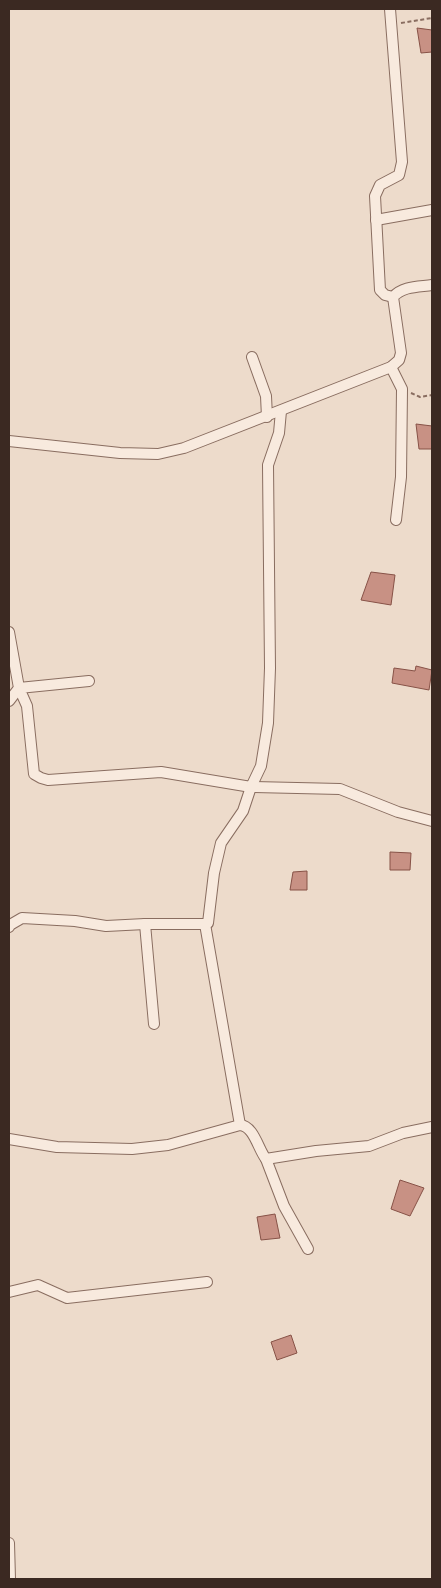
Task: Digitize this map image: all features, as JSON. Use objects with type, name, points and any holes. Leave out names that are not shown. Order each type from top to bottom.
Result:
[{"type":"street","points":[[390,9],[402,162],[399,174],[380,185],[375,196],[380,290],[385,295],[393,297]]},
{"type":"street","points":[[376,220],[432,210]]},
{"type":"street","points":[[393,297],[406,288],[432,285]]},
{"type":"street","points":[[9,441],[158,454],[184,448],[391,366],[399,360],[401,353],[393,297]]},
{"type":"street","points":[[252,357],[266,396],[267,416]]},
{"type":"street","points":[[391,366],[402,389],[401,477],[396,520]]},
{"type":"street","points":[[9,927],[10,924],[22,918],[75,921],[106,926],[208,923],[214,874],[221,843],[242,811],[261,766],[268,722],[270,668],[268,465],[279,433],[281,411]]},
{"type":"street","points":[[9,632],[19,688],[27,706],[34,774],[41,778],[61,779],[161,772],[251,787],[340,789],[398,812],[432,821]]},
{"type":"street","points":[[9,702],[19,688],[89,681]]},
{"type":"street","points":[[145,924],[154,1024]]},
{"type":"street","points":[[205,924],[240,1125]]},
{"type":"street","points":[[9,1138],[57,1146],[132,1148],[168,1145],[240,1125],[246,1126],[266,1159],[284,1206],[308,1250]]},
{"type":"street","points":[[266,1159],[316,1151],[369,1146],[403,1133],[432,1127]]},
{"type":"street","points":[[9,1292],[38,1285],[66,1298],[207,1282]]},
{"type":"street","points":[[9,1543],[10,1579]]},
{"type":"path","points":[[391,24],[432,18]]},
{"type":"path","points":[[402,389],[420,396],[432,395]]},
{"type":"building","points":[[417,28],[432,30],[432,52],[421,53]]},
{"type":"building","points":[[416,424],[432,426],[432,449],[419,449]]},
{"type":"building","points":[[371,572],[395,575],[391,605],[361,600]]},
{"type":"building","points":[[416,666],[432,670],[429,690],[392,683],[394,668],[415,671]]},
{"type":"building","points":[[390,852],[411,853],[410,870],[390,870]]},
{"type":"building","points":[[307,871],[307,890],[290,890],[293,872]]},
{"type":"building","points":[[400,1180],[424,1188],[410,1216],[391,1209]]},
{"type":"building","points":[[275,1214],[280,1238],[261,1240],[257,1217]]},
{"type":"building","points":[[291,1335],[297,1353],[277,1360],[271,1342]]}]
